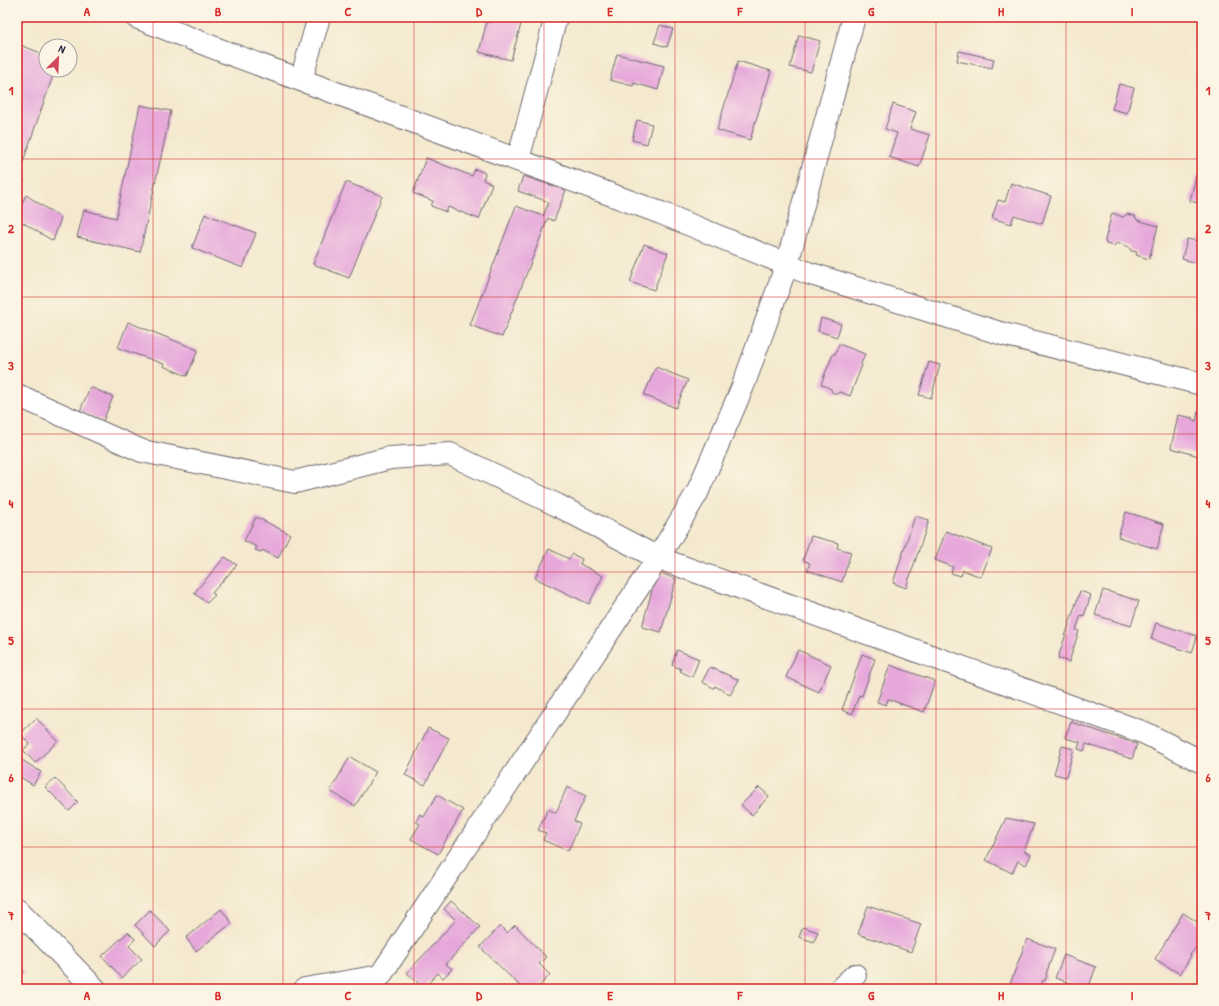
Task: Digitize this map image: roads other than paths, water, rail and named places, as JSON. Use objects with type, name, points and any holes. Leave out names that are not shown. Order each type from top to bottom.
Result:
[{"type":"street","points":[[136,17],[301,80],[661,213],[808,273],[996,332],[1202,384]]},
{"type":"street","points":[[301,80],[319,17]]},
{"type":"street","points":[[518,160],[556,17]]},
{"type":"street","points":[[305,989],[380,976],[658,558],[697,493],[743,386],[788,264],[854,17]]},
{"type":"street","points":[[17,395],[142,451],[296,482],[390,458],[450,454],[557,505],[658,558],[1145,733],[1202,762]]},
{"type":"street","points":[[17,909],[95,989]]}]
